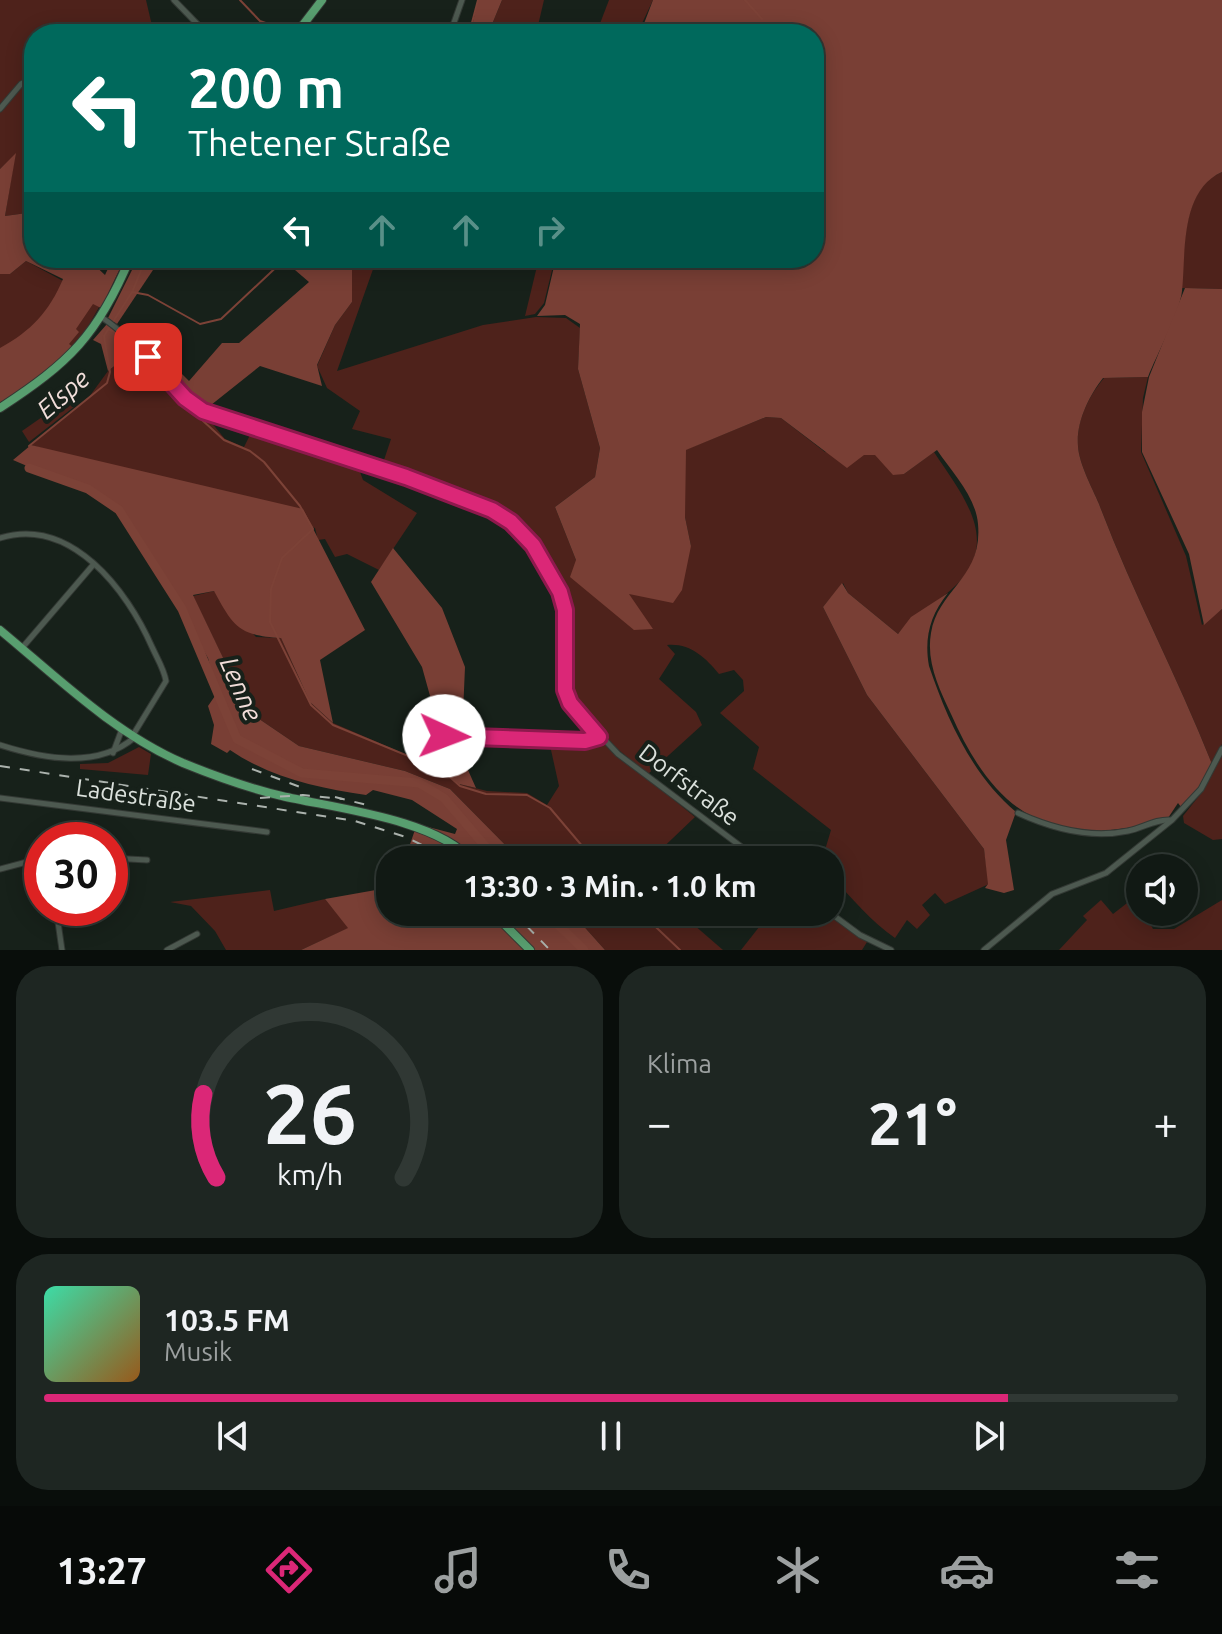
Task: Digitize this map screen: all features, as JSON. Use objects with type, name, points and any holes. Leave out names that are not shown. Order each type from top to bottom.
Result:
[{"type":"main road","points":[[304,24],[322,0]]},
{"type":"main road","points":[[0,408],[66,362],[104,319],[126,268]]},
{"type":"main road","points":[[0,630],[122,729],[182,762],[231,781],[400,823],[450,846]]},
{"type":"main road","points":[[506,926],[530,950]]},
{"type":"street","points":[[174,0],[197,24]]},
{"type":"street","points":[[454,24],[462,0]]},
{"type":"street","points":[[0,109],[24,82]]},
{"type":"street","name":"Dorfstraße","points":[[104,319],[117,327],[185,398],[203,411],[406,477],[492,510],[522,531],[563,601],[562,680],[566,696],[599,737],[741,846]]},
{"type":"street","points":[[0,538],[30,532],[45,534],[61,541],[93,565],[133,604],[165,676],[164,687],[134,736],[113,753],[76,758],[0,745]]},
{"type":"street","points":[[22,648],[93,565]]},
{"type":"street","points":[[113,753],[122,729]]},
{"type":"street","points":[[440,735],[585,741],[599,737]]},
{"type":"street","points":[[984,950],[1052,894],[1106,873],[1172,820],[1201,789],[1222,749]]},
{"type":"street","name":"Ladestraße","points":[[0,798],[267,832]]},
{"type":"street","points":[[1018,813],[1047,826],[1081,834],[1130,831],[1159,820],[1172,820]]},
{"type":"street","points":[[128,859],[147,860]]},
{"type":"street","points":[[0,869],[24,863]]},
{"type":"street","points":[[844,923],[891,950]]},
{"type":"street","points":[[59,926],[62,950]]},
{"type":"street","points":[[167,950],[197,934]]},
{"type":"shaded area","points":[[0,0],[146,0],[152,24],[24,24],[24,213],[5,216],[15,155],[0,169]]},
{"type":"shaded area","points":[[478,0],[502,0],[492,24],[472,24]]},
{"type":"shaded area","points":[[502,0],[544,0],[538,24],[492,24]]},
{"type":"shaded area","points":[[609,0],[653,0],[642,24],[600,24]]},
{"type":"shaded area","points":[[653,0],[1222,0],[1222,172],[1208,181],[1192,209],[1187,226],[1182,291],[1177,310],[1148,377],[1103,378],[1084,410],[1078,437],[1086,475],[1212,764],[1199,788],[1181,807],[1178,803],[1168,818],[1129,828],[1094,831],[1063,828],[1035,818],[1011,802],[989,779],[969,750],[938,685],[930,644],[935,618],[974,558],[978,524],[973,504],[937,450],[904,474],[893,475],[875,455],[864,455],[847,468],[781,418],[766,417],[686,450],[685,517],[691,546],[682,590],[673,603],[629,594],[653,629],[634,630],[570,577],[576,560],[555,507],[595,477],[600,448],[578,369],[580,324],[565,315],[537,316],[545,305],[554,268],[824,268],[824,24],[644,24]]},
{"type":"shaded area","points":[[16,153],[5,216],[24,213],[24,263],[10,274],[0,274],[0,169]]},
{"type":"shaded area","points":[[1222,172],[1222,289],[1181,288],[1185,239],[1192,206],[1209,180]]},
{"type":"shaded area","points":[[24,263],[24,268],[39,268],[102,302],[79,342],[0,401],[0,274],[10,274]]},
{"type":"shaded area","points":[[40,268],[98,268],[105,275],[108,268],[120,268],[101,308],[93,304],[76,329],[79,332],[69,344],[74,348],[50,369],[0,403],[0,348],[38,320],[63,279]]},
{"type":"shaded area","points":[[133,268],[154,268],[117,324],[108,318]]},
{"type":"shaded area","points":[[293,268],[352,268],[352,302],[335,325],[317,365],[322,386],[260,366],[206,409],[192,401],[149,355],[156,348],[189,381],[222,343],[239,343],[309,282]]},
{"type":"shaded area","points":[[352,268],[373,268],[337,371],[483,325],[536,317],[566,318],[580,328],[578,369],[600,448],[595,477],[555,507],[576,560],[628,593],[691,546],[685,517],[685,450],[766,417],[781,418],[825,452],[876,455],[893,474],[904,474],[934,452],[967,504],[974,522],[977,540],[974,558],[964,576],[898,634],[848,593],[843,583],[823,607],[867,695],[984,849],[989,884],[945,904],[935,893],[922,905],[930,915],[917,929],[907,920],[895,938],[886,932],[844,890],[844,846],[826,846],[831,830],[753,769],[759,747],[720,713],[744,691],[743,680],[734,670],[719,674],[702,657],[683,646],[667,645],[675,654],[659,679],[696,712],[702,725],[648,774],[609,742],[569,697],[564,672],[566,601],[533,540],[503,514],[382,466],[391,439],[352,429],[360,411],[327,388],[317,366],[335,325],[352,302]]},
{"type":"shaded area","points":[[537,268],[553,268],[544,303],[535,314],[525,316]]},
{"type":"shaded area","points":[[1185,288],[1222,289],[1222,609],[1204,625],[1189,554],[1142,452],[1142,412],[1149,377]]},
{"type":"shaded area","points":[[107,324],[136,349],[108,371],[101,344],[93,340]]},
{"type":"shaded area","points":[[136,349],[185,403],[206,416],[225,439],[244,447],[252,431],[357,464],[363,480],[417,513],[379,570],[347,554],[335,557],[325,539],[318,540],[315,528],[31,445],[89,397],[108,371]]},
{"type":"shaded area","points":[[1148,377],[1143,398],[1141,452],[1186,556],[1202,625],[1222,609],[1222,744],[1212,764],[1079,453],[1081,418],[1104,378]]},
{"type":"shaded area","points":[[58,390],[70,391],[79,403],[29,442],[22,431],[45,415],[39,403]]},
{"type":"shaded area","points":[[31,445],[303,509],[365,630],[320,660],[333,723],[310,702],[281,638],[255,635],[239,627],[214,591],[193,595],[249,712],[299,746],[405,771],[450,789],[506,846],[409,846],[417,824],[455,834],[457,829],[412,800],[373,790],[366,795],[295,780],[211,744],[214,725],[208,706],[217,693],[208,658],[122,513],[99,497],[13,460]]},
{"type":"shaded area","points":[[393,548],[442,608],[465,667],[462,736],[456,743],[476,788],[459,784],[433,766],[440,732],[422,667],[371,582]]},
{"type":"shaded area","points":[[842,583],[848,593],[898,634],[911,617],[948,593],[930,627],[927,646],[929,666],[944,706],[974,764],[1016,812],[1006,840],[1014,890],[1004,893],[985,888],[988,884],[984,849],[867,695],[823,607]]},
{"type":"shaded area","points":[[214,591],[256,637],[281,638],[310,702],[333,723],[433,766],[459,784],[487,791],[527,793],[547,805],[559,786],[549,741],[601,741],[695,817],[665,846],[506,846],[450,789],[405,771],[299,746],[249,712],[193,596]]},
{"type":"shaded area","points":[[139,747],[151,754],[148,775],[80,769],[80,764],[108,763]]},
{"type":"shaded area","points":[[1222,754],[1222,839],[1213,840],[1184,823],[1183,816],[1203,791]]},
{"type":"shaded area","points":[[270,890],[274,911],[325,899],[349,928],[301,950],[226,950],[215,931],[191,906],[170,902]]},
{"type":"shaded area","points":[[376,890],[376,926],[584,926],[605,950],[301,950],[348,928],[325,899]]},
{"type":"shaded area","points":[[1101,900],[1113,914],[1126,904],[1126,926],[1174,929],[1198,926],[1198,914],[1222,900],[1222,950],[1059,950],[1087,920],[1083,916]]},
{"type":"shaded area","points":[[584,926],[695,926],[723,950],[605,950]]},
{"type":"shaded area","points":[[760,926],[844,926],[867,942],[862,950],[741,950]]},
{"type":"waterway","points":[[240,0],[260,21],[268,24]]},
{"type":"waterway","name":"Elspe","points":[[472,24],[478,0]]},
{"type":"waterway","points":[[745,0],[762,19]]},
{"type":"waterway","points":[[133,290],[142,268]]},
{"type":"waterway","name":"Elspe","points":[[29,446],[107,383],[110,372],[104,336],[132,292],[148,295],[200,324],[221,319],[275,268]]},
{"type":"waterway","points":[[108,329],[117,333]]},
{"type":"waterway","points":[[133,348],[180,400],[224,440],[250,451],[264,462],[300,506],[313,529],[282,558],[271,589],[270,622],[311,705],[333,725],[442,770],[460,786],[486,794],[527,795],[550,808],[582,846]]},
{"type":"waterway","name":"Lenne","points":[[29,468],[88,489],[119,510],[182,609],[237,739],[302,773],[419,783],[444,798],[485,846]]},
{"type":"waterway","name":"Lenne","points":[[559,926],[584,950]]},
{"type":"waterway","points":[[655,926],[680,950]]},
{"type":"railway","points":[[0,766],[355,821],[424,846]]},
{"type":"railway","points":[[252,769],[308,790]]},
{"type":"railway","points":[[260,798],[303,795],[343,799]]},
{"type":"railway","points":[[335,797],[371,806]]},
{"type":"railway","points":[[527,926],[550,950]]},
{"type":"route","points":[[148,357],[185,398],[203,411],[406,477],[492,510],[525,535],[563,601],[562,680],[566,696],[599,737],[585,741],[444,736]]}]
